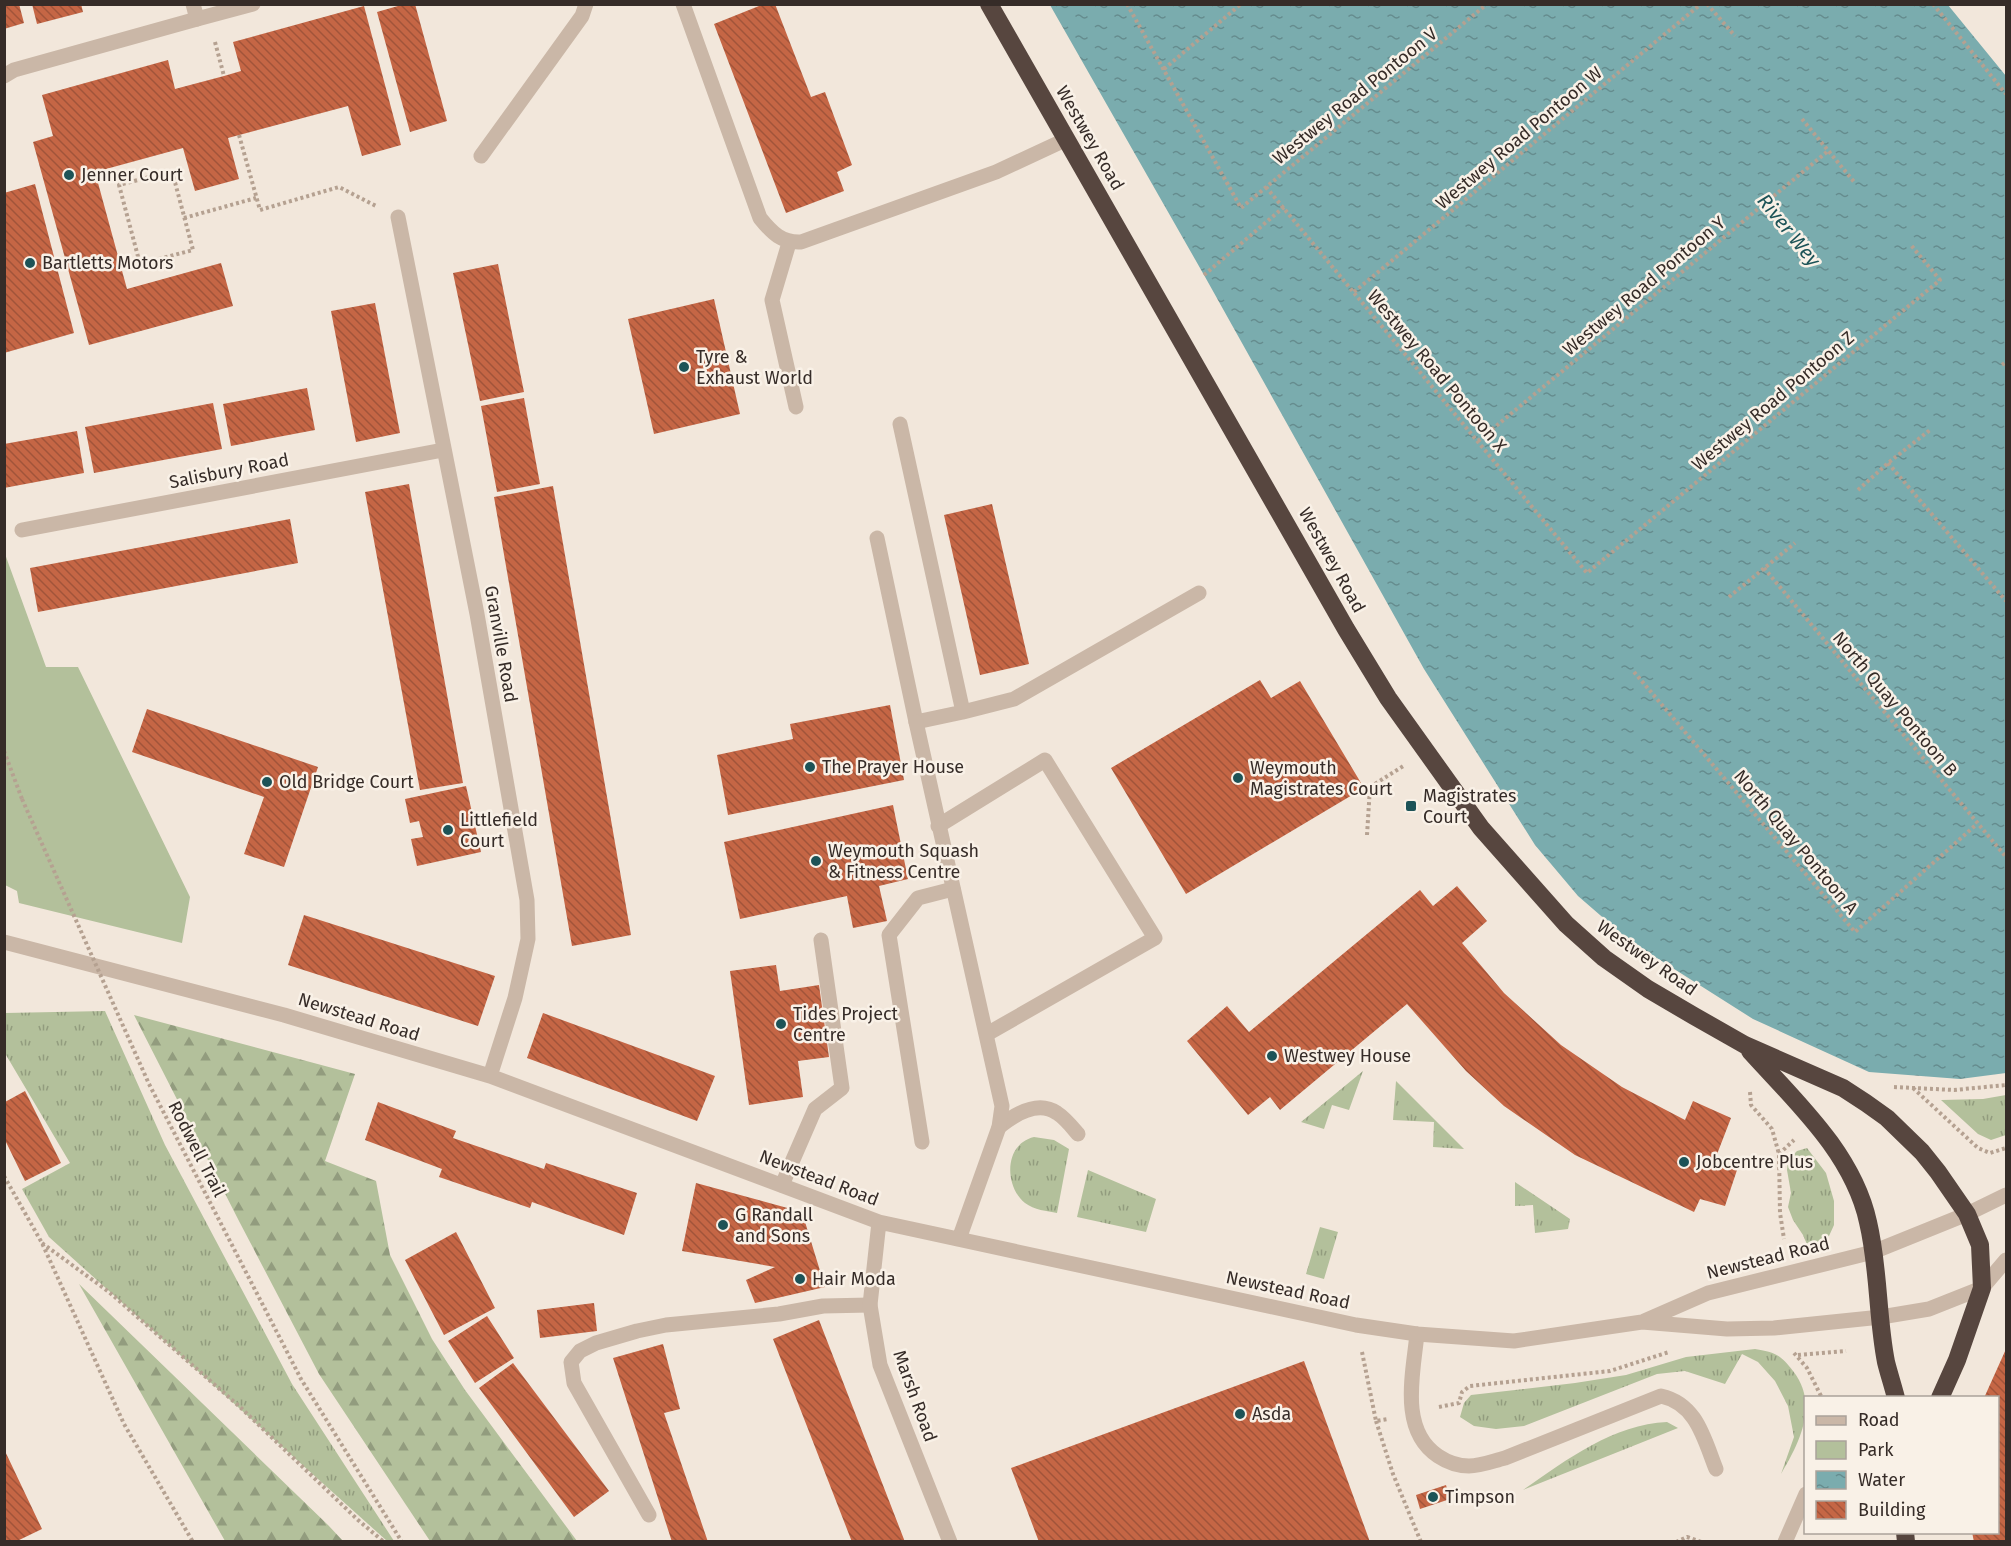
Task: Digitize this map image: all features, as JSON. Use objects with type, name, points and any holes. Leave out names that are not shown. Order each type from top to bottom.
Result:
[{"type":"highway","name":"Westwey Road","points":[[989,4],[1346,628],[1388,698],[1481,828],[1559,916],[1604,958],[1648,989],[1745,1045],[1843,1088],[1887,1118],[1922,1152],[1967,1214],[1980,1245],[1982,1288]]},
{"type":"highway","name":"Westwey Road","points":[[1745,1045],[1814,1122],[1845,1166],[1868,1220],[1886,1363],[1895,1396]]},
{"type":"highway","points":[[1941,1396],[1957,1360],[1982,1288]]},
{"type":"street","points":[[4,76],[14,70],[199,13],[253,4]]},
{"type":"street","points":[[481,156],[582,16],[586,4]]},
{"type":"street","points":[[683,4],[760,218],[771,231],[789,243],[801,242],[996,172],[1067,139]]},
{"type":"street","name":"Granville Road","points":[[398,217],[477,614],[527,900],[528,939],[515,998],[490,1076]]},
{"type":"street","points":[[789,243],[771,300],[796,407]]},
{"type":"street","points":[[900,424],[963,712]]},
{"type":"street","name":"Salisbury Road","points":[[22,530],[443,450]]},
{"type":"street","points":[[877,538],[938,826],[1002,1106],[999,1127],[959,1239]]},
{"type":"street","points":[[916,722],[1014,699],[1199,593]]},
{"type":"street","points":[[938,826],[1045,760],[1155,938],[987,1034]]},
{"type":"street","points":[[922,1142],[889,935],[918,898],[953,890]]},
{"type":"street","points":[[782,1185],[815,1109],[842,1088],[821,940]]},
{"type":"street","name":"Newstead Road","points":[[4,942],[284,1015],[490,1076],[879,1222],[1356,1325],[1417,1334],[1514,1341],[1641,1322],[1727,1329],[1774,1328],[1881,1317],[1929,1309],[1982,1288]]},
{"type":"street","points":[[999,1127],[1018,1113],[1041,1108],[1058,1113],[1078,1134]]},
{"type":"street","name":"Newstead Road","points":[[1641,1322],[1708,1293],[1873,1252],[1967,1214],[2007,1195]]},
{"type":"street","name":"Marsh Road","points":[[879,1222],[870,1305],[880,1365],[950,1542]]},
{"type":"street","points":[[1982,1288],[2007,1260]]},
{"type":"street","points":[[650,1515],[574,1383],[571,1362],[580,1351],[596,1343],[666,1325],[779,1314],[823,1306],[870,1305]]},
{"type":"street","points":[[1417,1334],[1411,1395],[1413,1414],[1418,1434],[1426,1447],[1441,1458],[1466,1466],[1505,1458],[1661,1396],[1673,1399],[1684,1406],[1693,1417],[1716,1470]]},
{"type":"street","points":[[1785,1542],[1804,1499]]},
{"type":"path","points":[[1128,4],[1164,69],[1241,4]]},
{"type":"path","name":"Westwey Road Pontoon V","points":[[1164,69],[1240,208],[1487,4]]},
{"type":"path","name":"Westwey Road Pontoon W","points":[[1354,292],[1701,4]]},
{"type":"path","points":[[1707,4],[1735,36]]},
{"type":"path","points":[[1933,4],[2007,94]]},
{"type":"path","points":[[199,13],[224,76]]},
{"type":"path","points":[[1802,119],[1855,183]]},
{"type":"path","points":[[239,135],[260,210],[339,187],[398,217]]},
{"type":"path","name":"Westwey Road Pontoon Y","points":[[1478,441],[1828,151]]},
{"type":"path","points":[[172,171],[184,218],[193,250],[140,264],[119,185],[172,171]]},
{"type":"path","name":"Westwey Road Pontoon X","points":[[1266,187],[1587,573]]},
{"type":"path","points":[[184,218],[256,198]]},
{"type":"path","points":[[1204,275],[1284,207]]},
{"type":"path","name":"Westwey Road Pontoon Z","points":[[1587,573],[1940,280],[1910,244]]},
{"type":"path","points":[[1858,490],[1930,430]]},
{"type":"path","points":[[1888,463],[2007,601]]},
{"type":"path","points":[[1729,597],[1795,543]]},
{"type":"path","name":"North Quay Pontoon B","points":[[1764,568],[2007,858]]},
{"type":"path","name":"North Quay Pontoon A","points":[[1634,672],[1855,932],[1977,824]]},
{"type":"path","name":"Rodwell Trail","points":[[4,751],[22,799],[149,1084],[301,1379],[402,1542]]},
{"type":"path","points":[[1367,835],[1370,787],[1397,770]]},
{"type":"path","points":[[1913,1088],[1978,1148],[1990,1153],[2007,1148]]},
{"type":"path","points":[[1784,1239],[1780,1213],[1779,1154],[1796,1138]]},
{"type":"path","points":[[4,1176],[42,1243],[124,1424],[193,1542]]},
{"type":"path","points":[[42,1243],[110,1292],[240,1407],[384,1542]]},
{"type":"path","points":[[1356,1325],[1376,1421],[1393,1474],[1421,1542]]},
{"type":"path","points":[[1376,1421],[1459,1403],[1462,1392],[1470,1386],[1610,1371],[1679,1350]]},
{"type":"path","points":[[1797,1356],[1846,1351]]},
{"type":"path","points":[[1792,1352],[1808,1368],[1821,1396]]},
{"type":"path","points":[[1676,1542],[1687,1537],[1701,1542]]},
{"type":"green space","points":[[5,554],[46,667],[78,667],[190,897],[182,943],[19,903],[17,891],[5,885]]},
{"type":"green space","points":[[105,1011],[165,1145],[292,1384],[394,1541],[387,1541],[49,1237],[22,1189],[70,1163],[5,1055],[5,1013]]},
{"type":"green space","points":[[134,1015],[355,1074],[325,1161],[376,1181],[390,1255],[432,1339],[465,1390],[577,1541],[430,1541],[319,1374]]},
{"type":"green space","points":[[1363,1071],[1349,1110],[1332,1105],[1324,1129],[1301,1122]]},
{"type":"green space","points":[[1396,1081],[1464,1149],[1433,1147],[1434,1122],[1393,1120]]},
{"type":"green space","points":[[2006,1095],[2006,1135],[1991,1140],[1978,1134],[1941,1100],[1983,1099]]},
{"type":"green space","points":[[1034,1137],[1054,1140],[1069,1149],[1057,1213],[1041,1210],[1025,1203],[1013,1186],[1010,1166],[1012,1156],[1024,1141]]},
{"type":"green space","points":[[1807,1148],[1826,1173],[1834,1201],[1834,1225],[1829,1236],[1809,1249],[1788,1207],[1791,1193],[1787,1170],[1788,1160],[1797,1151]]},
{"type":"green space","points":[[1088,1170],[1156,1199],[1146,1232],[1077,1217]]},
{"type":"green space","points":[[1515,1182],[1570,1219],[1568,1229],[1535,1233],[1533,1205],[1515,1206]]},
{"type":"green space","points":[[1320,1227],[1338,1232],[1324,1279],[1306,1274]]},
{"type":"green space","points":[[79,1284],[328,1525],[343,1541],[225,1541]]},
{"type":"green space","points":[[1755,1349],[1773,1353],[1785,1361],[1801,1384],[1805,1396],[1804,1423],[1795,1449],[1781,1474],[1794,1437],[1788,1406],[1775,1381],[1758,1362],[1742,1354],[1725,1384],[1685,1371],[1657,1374],[1524,1426],[1496,1429],[1474,1426],[1460,1417],[1464,1403],[1471,1395],[1626,1375],[1686,1357]]},
{"type":"green space","points":[[1667,1422],[1678,1428],[1523,1490],[1573,1456],[1609,1436],[1647,1424]]},
{"type":"water","name":"River Wey","points":[[1050,5],[1948,5],[2006,76],[2006,1073],[1960,1079],[1869,1072],[1753,1019],[1630,941],[1578,896],[1535,845],[1424,669]]},
{"type":"building","points":[[4,4],[19,4],[24,23],[4,29]]},
{"type":"building","points":[[32,4],[81,4],[83,12],[37,24]]},
{"type":"building","points":[[405,4],[415,4],[447,121],[410,132],[377,12]]},
{"type":"building","points":[[764,4],[775,4],[811,97],[825,92],[852,165],[837,172],[844,191],[786,213],[714,24]]},
{"type":"building","name":"Jenner Court","points":[[364,6],[401,145],[362,156],[348,106],[228,138],[239,179],[195,191],[183,148],[95,172],[127,289],[221,263],[233,306],[89,345],[33,142],[53,136],[42,95],[168,60],[175,89],[224,76],[241,71],[233,42]]},
{"type":"building","name":"Bartletts Motors","points":[[35,184],[74,333],[4,353],[4,193]]},
{"type":"building","points":[[498,264],[524,392],[480,401],[453,273]]},
{"type":"building","name":"Tyre & Exhaust World","points":[[714,299],[740,414],[654,434],[628,319]]},
{"type":"building","points":[[375,303],[400,433],[356,442],[331,311]]},
{"type":"building","points":[[307,388],[315,430],[231,446],[223,404]]},
{"type":"building","points":[[524,398],[540,484],[497,492],[481,406]]},
{"type":"building","points":[[213,403],[222,449],[94,473],[85,427]]},
{"type":"building","points":[[77,431],[84,473],[4,488],[4,444]]},
{"type":"building","points":[[409,484],[463,783],[420,790],[365,492]]},
{"type":"building","points":[[553,486],[631,935],[572,946],[494,497]]},
{"type":"building","points":[[992,504],[1029,664],[980,675],[944,515]]},
{"type":"building","points":[[290,519],[298,563],[38,612],[30,568]]},
{"type":"building","name":"Weymouth Magistrates Court","points":[[1260,680],[1271,698],[1300,681],[1364,788],[1186,894],[1111,768]]},
{"type":"building","name":"The Prayer House","points":[[890,705],[904,780],[728,815],[717,755],[793,739],[790,724]]},
{"type":"building","name":"Old Bridge Court","points":[[147,709],[318,767],[284,867],[244,854],[264,797],[132,752]]},
{"type":"building","name":"Littlefield Court","points":[[466,786],[481,852],[417,866],[411,839],[423,837],[419,821],[410,823],[405,799]]},
{"type":"building","name":"Weymouth Squash & Fitness Centre","points":[[893,805],[908,879],[879,886],[887,921],[853,928],[847,896],[740,919],[724,842]]},
{"type":"building","name":"Westwey House","points":[[1457,886],[1487,921],[1462,943],[1504,993],[1561,1045],[1622,1087],[1685,1120],[1693,1101],[1731,1118],[1714,1162],[1737,1170],[1725,1206],[1700,1199],[1694,1212],[1575,1155],[1504,1106],[1466,1071],[1407,1004],[1280,1110],[1270,1097],[1248,1115],[1187,1041],[1227,1006],[1249,1032],[1420,890],[1433,906]]},
{"type":"building","points":[[304,915],[495,976],[478,1026],[288,965]]},
{"type":"building","name":"Tides Project Centre","points":[[776,965],[780,991],[819,985],[829,1057],[798,1061],[803,1097],[749,1105],[730,971]]},
{"type":"building","points":[[543,1013],[715,1076],[697,1121],[527,1058]]},
{"type":"building","points":[[25,1091],[61,1163],[25,1181],[5,1140],[5,1102]]},
{"type":"building","points":[[378,1102],[456,1131],[453,1138],[544,1169],[546,1163],[637,1193],[624,1235],[532,1202],[530,1208],[439,1177],[442,1169],[365,1140]]},
{"type":"building","points":[[696,1183],[802,1212],[825,1287],[755,1303],[746,1280],[775,1267],[682,1251]]},
{"type":"building","points":[[456,1232],[495,1308],[444,1335],[405,1260]]},
{"type":"building","points":[[594,1303],[597,1331],[540,1338],[537,1310]]},
{"type":"building","points":[[487,1316],[514,1358],[475,1383],[448,1341]]},
{"type":"building","points":[[819,1320],[905,1542],[852,1542],[773,1339]]},
{"type":"building","points":[[663,1344],[680,1409],[664,1413],[708,1542],[672,1542],[613,1358]]},
{"type":"building","points":[[2006,1349],[2006,1542],[1974,1542],[1972,1534],[1999,1534],[1999,1396],[1985,1396]]},
{"type":"building","name":"Asda","points":[[1304,1361],[1370,1542],[1039,1542],[1011,1468]]},
{"type":"building","points":[[513,1363],[609,1491],[574,1517],[479,1388]]},
{"type":"building","points":[[4,1449],[42,1529],[15,1542],[4,1542]]},
{"type":"building","name":"Timpson","points":[[1446,1485],[1450,1499],[1420,1509],[1416,1495]]},
{"type":"place","name":"Jenner Court","points":[[69,175]]},
{"type":"place","name":"Bartletts Motors","points":[[30,263]]},
{"type":"place","name":"Tyre & Exhaust World","points":[[684,367]]},
{"type":"place","name":"The Prayer House","points":[[810,767]]},
{"type":"place","name":"Weymouth Magistrates Court","points":[[1238,778]]},
{"type":"place","name":"Old Bridge Court","points":[[267,782]]},
{"type":"place","name":"Magistrates Court","points":[[1411,806]]},
{"type":"place","name":"Littlefield Court","points":[[448,830]]},
{"type":"place","name":"Weymouth Squash & Fitness Centre","points":[[816,861]]},
{"type":"place","name":"Tides Project Centre","points":[[781,1024]]},
{"type":"place","name":"Westwey House","points":[[1272,1056]]},
{"type":"place","name":"Jobcentre Plus","points":[[1684,1162]]},
{"type":"place","name":"G Randall and Sons","points":[[723,1225]]},
{"type":"place","name":"Hair Moda","points":[[800,1279]]},
{"type":"place","name":"Asda","points":[[1240,1414]]},
{"type":"place","name":"Timpson","points":[[1433,1497]]}]
